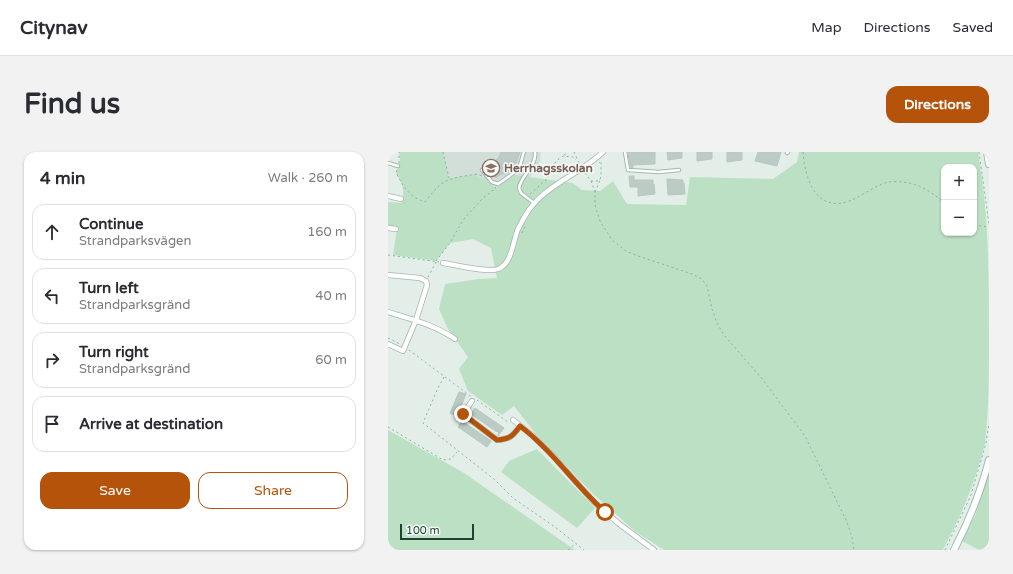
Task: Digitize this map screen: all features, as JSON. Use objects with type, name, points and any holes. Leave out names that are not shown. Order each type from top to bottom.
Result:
[{"type":"main road","points":[[986,152],[989,164]]},
{"type":"main road","points":[[954,550],[972,514],[984,480],[989,460]]},
{"type":"street","points":[[444,263],[489,271],[499,269],[506,263],[518,229],[534,203],[555,184],[590,163],[603,152]]},
{"type":"street","points":[[388,196],[401,199]]},
{"type":"street","points":[[388,228],[396,229]]},
{"type":"street","points":[[388,275],[420,278],[426,281],[427,285],[416,320],[404,348],[388,344]]},
{"type":"street","points":[[388,312],[416,320],[445,332],[455,339]]},
{"type":"street","points":[[472,401],[463,414],[497,440],[506,439],[513,436],[520,426]]},
{"type":"street","points":[[510,421],[532,435],[592,500],[618,523],[654,550]]},
{"type":"lane","points":[[482,170],[492,182],[498,184],[506,179],[516,169],[520,164],[524,152]]},
{"type":"lane","points":[[534,203],[521,193],[519,188],[521,180],[534,162],[535,152]]},
{"type":"lane","points":[[625,152],[628,170],[658,172],[679,170]]},
{"type":"lane","points":[[388,163],[398,166]]},
{"type":"path","points":[[400,152],[400,160],[396,173],[403,186],[416,199],[425,202],[436,187],[448,178],[478,174],[485,177]]},
{"type":"path","points":[[443,152],[448,178]]},
{"type":"path","points":[[527,198],[531,192],[546,180],[556,160],[568,152]]},
{"type":"path","points":[[574,152],[576,160]]},
{"type":"path","points":[[803,152],[805,168],[810,184],[816,194],[824,201],[833,204],[842,203],[854,199],[888,182],[905,183],[924,187],[941,201]]},
{"type":"path","points":[[979,152],[989,224]]},
{"type":"path","points":[[563,156],[573,157],[581,165]]},
{"type":"path","points":[[595,192],[602,175],[601,161],[596,164]]},
{"type":"path","points":[[585,173],[591,181],[595,192],[595,205],[600,221],[612,240],[638,256],[692,274],[702,279],[707,286],[712,309],[717,323],[724,335],[763,380],[805,436],[846,520],[852,537],[854,550]]},
{"type":"path","points":[[591,181],[600,180]]},
{"type":"path","points":[[426,281],[436,261],[450,243],[463,220],[483,198],[496,188],[492,185]]},
{"type":"path","points":[[521,235],[528,222]]},
{"type":"path","points":[[977,225],[989,226]]},
{"type":"path","points":[[388,255],[444,263]]},
{"type":"path","points":[[388,338],[510,421]]},
{"type":"path","points":[[444,376],[423,423],[495,480],[513,498],[555,526],[584,550]]},
{"type":"path","points":[[945,550],[971,495],[986,443],[989,423]]},
{"type":"path","points":[[388,427],[443,460],[451,459],[458,452]]},
{"type":"path","points":[[568,550],[575,543]]},
{"type":"shaded area","name":"Herrhagsskolan","points":[[443,152],[541,152],[540,162],[530,177],[515,175],[496,188],[485,177],[478,178],[477,175],[449,178]]},
{"type":"green space","points":[[399,152],[443,152],[449,178],[477,174],[478,178],[485,177],[496,188],[515,175],[573,183],[582,190],[600,191],[613,181],[627,204],[686,205],[690,177],[773,179],[797,162],[799,152],[978,152],[982,175],[988,269],[989,379],[985,443],[973,485],[943,550],[664,550],[636,532],[591,492],[535,433],[514,406],[502,415],[468,391],[459,369],[468,357],[448,329],[439,309],[445,284],[497,278],[491,248],[473,239],[450,243],[436,261],[393,255],[397,229],[388,228],[388,202],[401,203],[403,195],[403,188],[396,173],[400,161]]},
{"type":"green space","points":[[388,430],[464,473],[575,550],[388,550]]},
{"type":"green space","points":[[537,449],[595,508],[577,528],[501,472],[509,461]]},
{"type":"green space","points":[[989,473],[989,550],[979,550],[962,541],[975,516]]},
{"type":"building","points":[[501,152],[520,152],[514,169],[504,175],[503,173],[496,178],[488,168],[499,157]]},
{"type":"building","points":[[628,152],[655,152],[655,164],[633,165],[633,168],[630,167]]},
{"type":"building","points":[[667,152],[682,152],[682,158],[668,160]]},
{"type":"building","points":[[697,152],[712,152],[712,159],[697,161]]},
{"type":"building","points":[[727,152],[742,152],[742,160],[727,162]]},
{"type":"building","points":[[758,152],[781,152],[777,166],[755,161]]},
{"type":"building","points":[[629,176],[634,176],[634,180],[653,180],[655,194],[638,196],[638,187],[630,187]]},
{"type":"building","points":[[667,179],[683,180],[685,194],[668,195]]},
{"type":"building","points":[[459,392],[466,394],[457,416],[450,413]]},
{"type":"building","points":[[475,408],[504,428],[498,436],[499,429],[497,432],[471,414]]},
{"type":"building","points":[[462,421],[491,441],[487,447],[458,427]]},
{"type":"place","name":"Herrhagsskolan","points":[[491,168]]},
{"type":"route","points":[[463,414],[497,440],[506,439],[513,436],[520,426],[532,435],[553,456],[592,500],[605,512]]}]
